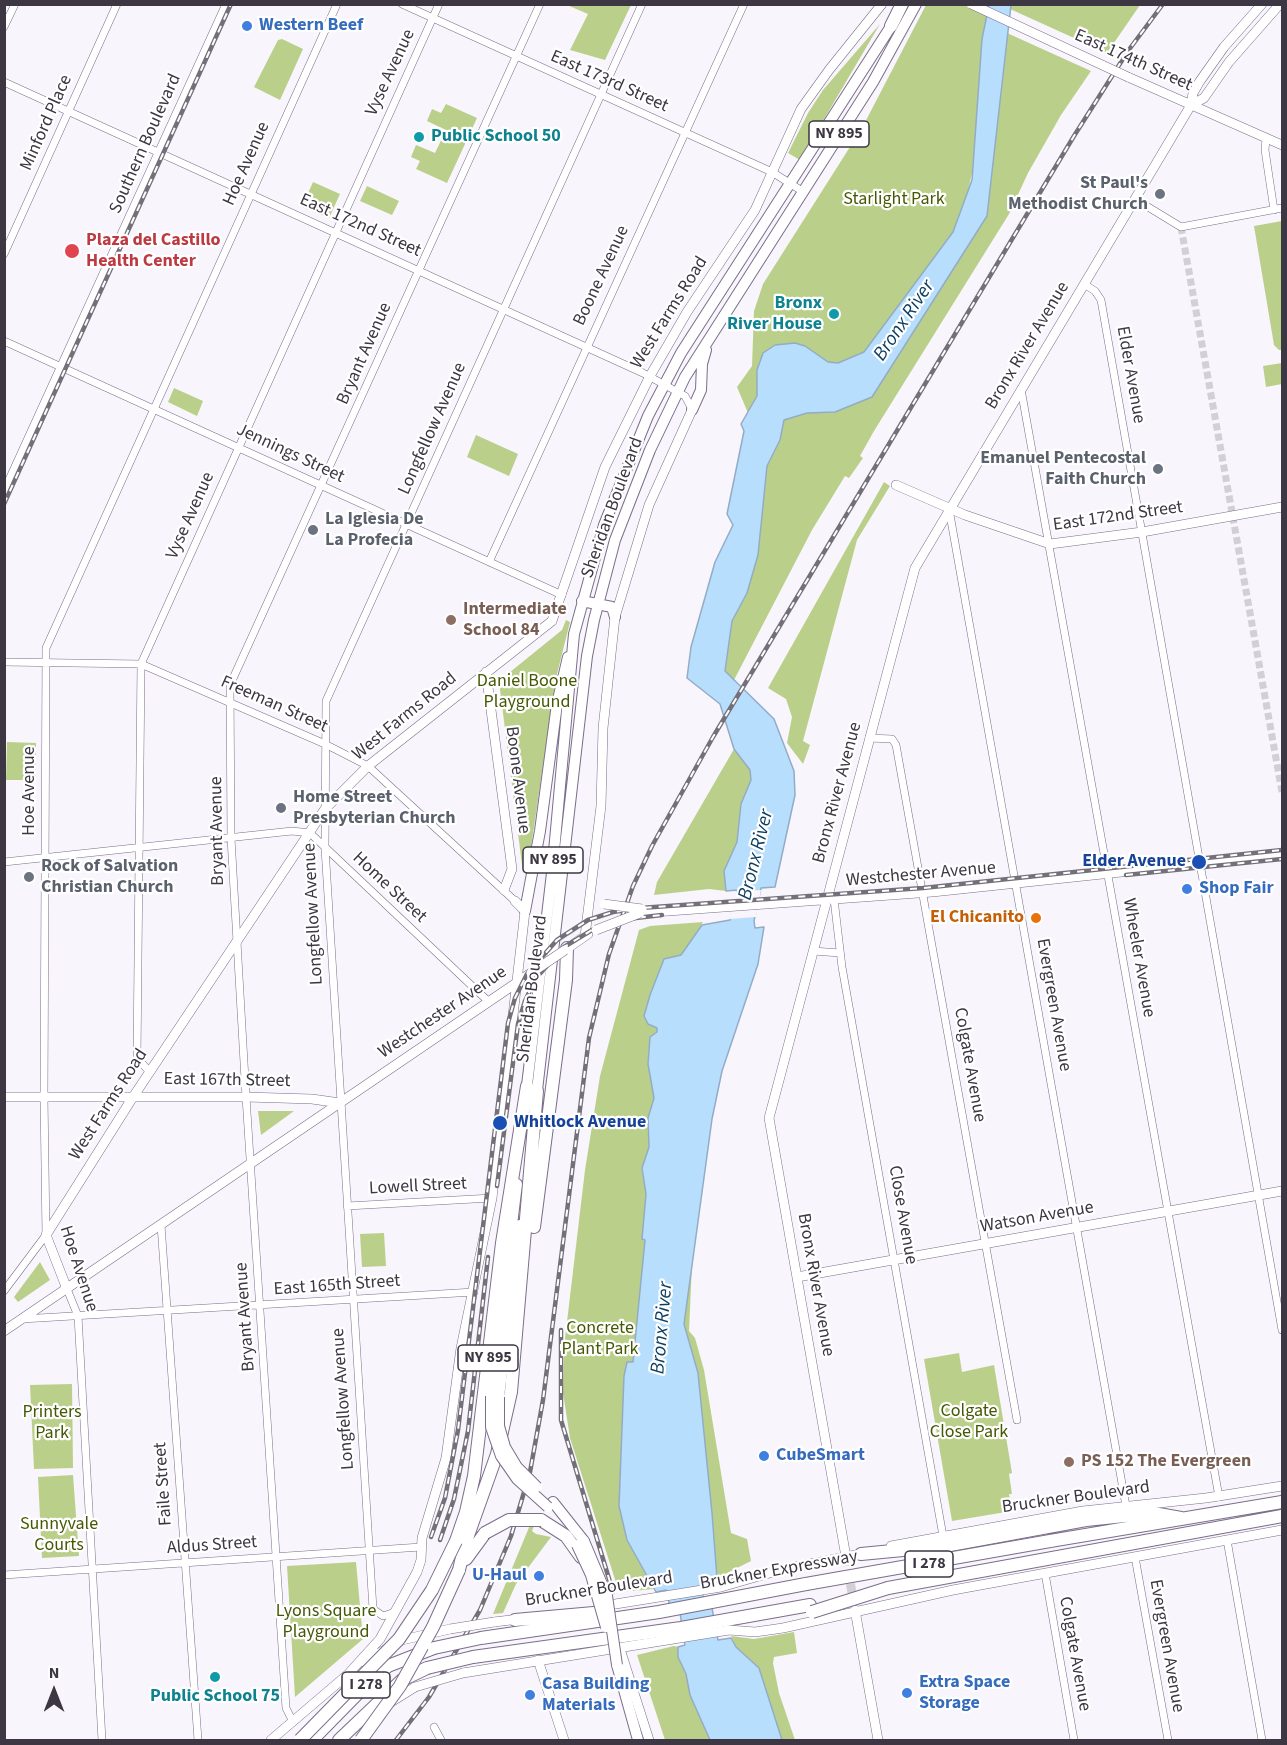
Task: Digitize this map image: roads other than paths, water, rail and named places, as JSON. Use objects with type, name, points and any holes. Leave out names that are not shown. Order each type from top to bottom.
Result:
[{"type":"highway","points":[[891,26],[903,4]]},
{"type":"highway","points":[[519,1320],[540,1190],[566,980],[566,949]]},
{"type":"highway","name":"NY 895","points":[[300,1740],[399,1639],[432,1590],[461,1543],[502,1437],[511,1392],[519,1320],[532,1088]]},
{"type":"highway","name":"NY 895","points":[[360,1740],[400,1686],[433,1627],[459,1570],[503,1234],[532,1088]]},
{"type":"highway","name":"Bruckner Expressway","points":[[312,1740],[382,1671],[402,1659],[434,1648],[658,1605],[806,1584],[1282,1502]]},
{"type":"highway","points":[[861,1554],[936,1547],[1086,1520],[1153,1513],[1180,1518]]},
{"type":"highway","name":"I 278","points":[[339,1740],[402,1680],[426,1668],[473,1657],[727,1627],[888,1588],[1282,1516]]},
{"type":"highway","points":[[459,1570],[473,1547],[491,1528],[516,1519],[541,1520],[566,1536],[589,1569]]},
{"type":"highway","points":[[515,1620],[658,1605]]},
{"type":"main road","name":"Southern Boulevard","points":[[4,493],[227,4]]},
{"type":"main road","name":"West Farms Road","points":[[46,1234],[133,1097],[325,808],[368,766],[552,621],[605,467],[650,376],[692,304],[751,218],[794,123],[810,96],[882,4]]},
{"type":"main road","name":"Sheridan Boulevard","points":[[532,1088],[585,674],[597,604],[625,513],[650,450],[678,391],[711,335],[873,82],[916,4]]},
{"type":"main road","name":"East 174th Street","points":[[971,4],[1282,145]]},
{"type":"main road","name":"Bronx River Avenue","points":[[846,1557],[769,1118],[813,951],[830,899],[869,738],[915,565],[1191,105],[1193,93],[1212,64],[1262,4]]},
{"type":"main road","name":"Bronx River Avenue","points":[[1191,105],[1204,98],[1229,62],[1280,4]]},
{"type":"main road","name":"Sheridan Boulevard","points":[[532,1088],[574,634],[610,508],[636,442],[664,384],[694,332],[891,26]]},
{"type":"main road","points":[[585,936],[601,799],[603,722],[615,617],[648,505],[700,393],[702,364],[711,335]]},
{"type":"main road","name":"East 172nd Street","points":[[896,485],[949,509],[1050,544],[1142,532],[1282,507]]},
{"type":"main road","points":[[582,601],[612,607],[615,617]]},
{"type":"main road","points":[[350,1672],[380,1639],[419,1568],[421,1547],[446,1458],[461,1348],[492,1198],[525,911],[540,831],[559,693],[574,634]]},
{"type":"main road","name":"Boone Avenue","points":[[486,672],[512,869],[504,890]]},
{"type":"main road","name":"Westchester Avenue","points":[[4,1331],[585,936],[641,911],[1016,884],[1282,855]]},
{"type":"main road","points":[[515,901],[525,911]]},
{"type":"main road","points":[[590,903],[641,911]]},
{"type":"main road","points":[[532,1088],[490,1427],[503,1461],[517,1479],[550,1504],[581,1543],[607,1596],[617,1665]]},
{"type":"main road","name":"East 167th Street","points":[[4,1097],[246,1097],[312,1099],[340,1103]]},
{"type":"main road","name":"Watson Avenue","points":[[796,1277],[1282,1191]]},
{"type":"main road","name":"Hoe Avenue","points":[[46,1234],[68,1289]]},
{"type":"main road","name":"Bruckner Boulevard","points":[[711,1597],[780,1570],[943,1536],[1083,1511],[1219,1497],[1282,1486]]},
{"type":"main road","points":[[727,1627],[755,1632],[783,1628],[855,1610],[1282,1530]]},
{"type":"main road","points":[[581,1543],[638,1740]]},
{"type":"main road","points":[[855,1610],[878,1740]]},
{"type":"main road","name":"Bruckner Boulevard","points":[[271,1740],[350,1672],[390,1645],[450,1629],[515,1620]]},
{"type":"main road","points":[[360,1740],[388,1705],[415,1687],[463,1673],[620,1649],[671,1635]]},
{"type":"main road","points":[[620,1649],[649,1740]]},
{"type":"main road","points":[[538,1660],[564,1740]]},
{"type":"street","points":[[4,27],[15,4]]},
{"type":"street","name":"Minford Place","points":[[4,254],[117,4]]},
{"type":"street","name":"Hoe Avenue","points":[[46,1234],[44,1097],[46,648],[337,4]]},
{"type":"street","name":"East 173rd Street","points":[[402,4],[772,172],[802,191]]},
{"type":"street","name":"Vyse Avenue","points":[[150,1072],[137,1058],[141,664],[439,4]]},
{"type":"street","name":"Bryant Avenue","points":[[293,1722],[286,1708],[246,1097],[231,838],[232,711],[229,701],[230,685],[540,4]]},
{"type":"street","name":"Longfellow Avenue","points":[[397,1611],[383,1616],[373,1609],[368,1550],[325,848],[326,701],[642,4]]},
{"type":"street","name":"Boone Avenue","points":[[489,562],[744,4]]},
{"type":"street","name":"East 172nd Street","points":[[4,82],[650,376],[688,398],[692,410]]},
{"type":"street","points":[[1266,138],[1265,150],[1274,210]]},
{"type":"street","points":[[1135,199],[1180,227],[1282,208]]},
{"type":"street","name":"Elder Avenue","points":[[1084,284],[1095,291],[1101,300],[1282,1330]]},
{"type":"street","name":"Jennings Street","points":[[4,341],[562,595]]},
{"type":"street","name":"Wheeler Avenue","points":[[1021,389],[1219,1497]]},
{"type":"street","name":"Evergreen Avenue","points":[[949,509],[1126,1506]]},
{"type":"street","name":"Freeman Street","points":[[4,662],[141,664],[325,744],[368,766],[515,901]]},
{"type":"street","name":"Colgate Avenue","points":[[869,738],[892,740],[896,745],[1017,1420]]},
{"type":"street","points":[[4,862],[292,831],[310,833]]},
{"type":"street","name":"Home Street","points":[[310,833],[489,1002]]},
{"type":"street","name":"Close Avenue","points":[[830,899],[943,1536]]},
{"type":"street","points":[[813,951],[840,953]]},
{"type":"street","name":"Lowell Street","points":[[346,1206],[492,1198]]},
{"type":"street","name":"Faile Street","points":[[161,1225],[198,1740]]},
{"type":"street","name":"West Farms Road","points":[[4,1292],[46,1234]]},
{"type":"street","name":"Hoe Avenue","points":[[68,1289],[78,1316],[102,1740]]},
{"type":"street","name":"East 165th Street","points":[[22,1319],[474,1292]]},
{"type":"street","points":[[1227,1540],[1262,1740]]},
{"type":"street","name":"Aldus Street","points":[[4,1575],[421,1547]]},
{"type":"street","name":"Evergreen Avenue","points":[[1135,1557],[1168,1740]]},
{"type":"street","name":"Colgate Avenue","points":[[1045,1573],[1074,1740]]},
{"type":"street","points":[[434,1727],[441,1740]]},
{"type":"water","name":"Bronx River","points":[[989,5],[1011,5],[987,216],[872,397],[835,412],[807,413],[784,420],[780,440],[767,466],[758,555],[747,593],[732,621],[725,671],[774,719],[794,771],[795,795],[775,887],[761,888],[754,921],[755,928],[764,927],[758,964],[722,1071],[712,1119],[684,1324],[698,1373],[717,1578],[701,1583],[705,1609],[712,1608],[718,1640],[731,1638],[736,1647],[759,1668],[782,1740],[710,1740],[690,1695],[686,1674],[678,1657],[678,1647],[685,1645],[680,1613],[672,1615],[666,1590],[656,1592],[627,1540],[619,1506],[624,1376],[627,1362],[633,1362],[645,1240],[642,1239],[646,1194],[642,1168],[649,1147],[648,1118],[654,1098],[648,1064],[650,1037],[657,1032],[657,1028],[648,1024],[644,1016],[664,959],[681,955],[702,925],[730,920],[737,890],[726,891],[724,871],[737,842],[741,804],[751,780],[750,770],[734,749],[720,704],[687,678],[691,647],[715,562],[733,525],[727,514],[744,431],[741,424],[757,396],[757,370],[763,353],[775,345],[795,343],[805,346],[828,362],[838,363],[864,352],[953,232],[972,180],[982,39]]},
{"type":"tunnel","points":[[1181,227],[1282,792]]},
{"type":"tunnel","points":[[846,1557],[854,1605]]},
{"type":"railway","points":[[4,504],[231,4]]},
{"type":"railway","points":[[396,1740],[429,1697],[480,1610],[511,1536],[530,1472],[543,1400],[589,1038],[609,954],[633,886],[652,846],[713,737],[1074,136],[1128,51],[1163,4]]},
{"type":"railway","points":[[431,1537],[445,1498],[458,1430],[508,1023],[515,998],[527,974],[557,940],[588,920],[613,912],[640,908],[923,888],[1282,850]]},
{"type":"railway","points":[[1126,875],[1282,859]]},
{"type":"railway","points":[[497,1186],[518,1024],[525,1001],[536,978],[564,947],[592,930],[627,919],[662,915]]},
{"type":"railway","points":[[440,1540],[454,1499],[468,1431],[488,1257]]},
{"type":"railway","points":[[561,1330],[561,1420],[613,1592]]},
{"type":"place","name":"Western Beef","points":[[247,26]]},
{"type":"place","name":"Public School 50","points":[[419,137]]},
{"type":"place","name":"St Paul's Methodist Church","points":[[1160,194]]},
{"type":"place","name":"Plaza del Castillo Health Center","points":[[72,251]]},
{"type":"place","name":"Bronx River House","points":[[834,314]]},
{"type":"place","name":"Emanuel Pentecostal Faith Church","points":[[1158,469]]},
{"type":"place","name":"La Iglesia De La Profecia","points":[[313,530]]},
{"type":"place","name":"Intermediate School 84","points":[[451,620]]},
{"type":"place","name":"Home Street Presbyterian Church","points":[[281,808]]},
{"type":"place","name":"Elder Avenue","points":[[1199,862]]},
{"type":"place","name":"Rock of Salvation Christian Church","points":[[29,877]]},
{"type":"place","name":"Shop Fair","points":[[1187,889]]},
{"type":"place","name":"El Chicanito","points":[[1036,918]]},
{"type":"place","name":"Whitlock Avenue","points":[[500,1123]]},
{"type":"place","name":"CubeSmart","points":[[764,1456]]},
{"type":"place","name":"PS 152 The Evergreen","points":[[1069,1462]]},
{"type":"place","name":"U-Haul","points":[[539,1576]]},
{"type":"place","name":"Public School 75","points":[[215,1677]]},
{"type":"place","name":"Extra Space Storage","points":[[907,1693]]},
{"type":"place","name":"Casa Building Materials","points":[[530,1695]]},
{"type":"park label","name":"Starlight Park","points":[[894,200]]},
{"type":"park label","name":"Daniel Boone Playground","points":[[527,692]]},
{"type":"park label","name":"Concrete Plant Park","points":[[600,1339]]},
{"type":"park label","name":"Colgate Close Park","points":[[969,1422]]},
{"type":"park label","name":"Printers Park","points":[[52,1423]]},
{"type":"park label","name":"Sunnyvale Courts","points":[[59,1535]]},
{"type":"park label","name":"Lyons Square Playground","points":[[326,1622]]}]
